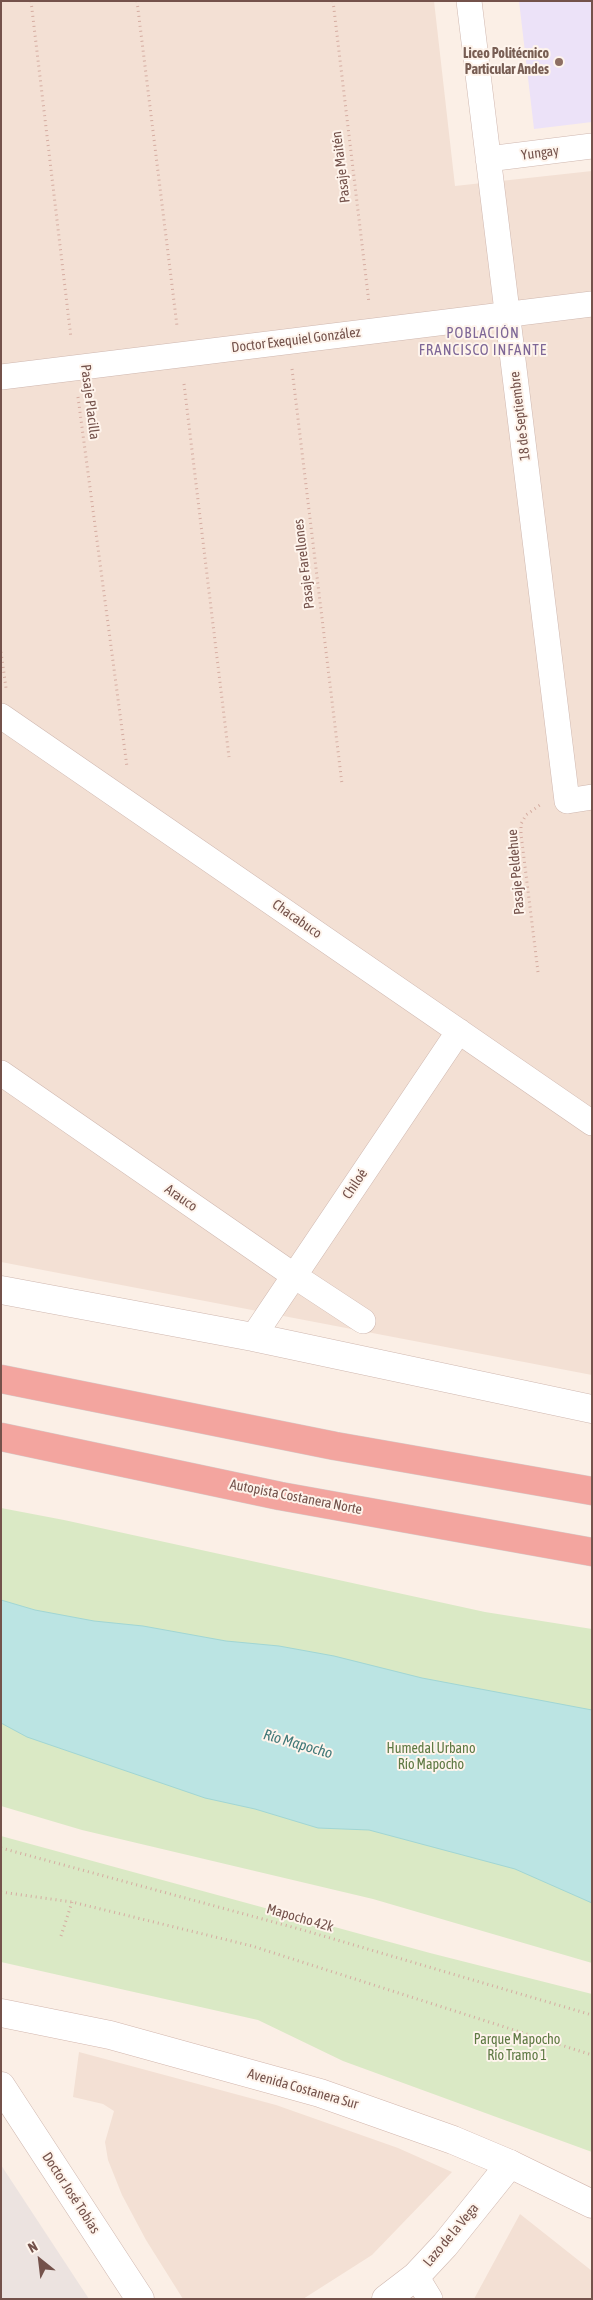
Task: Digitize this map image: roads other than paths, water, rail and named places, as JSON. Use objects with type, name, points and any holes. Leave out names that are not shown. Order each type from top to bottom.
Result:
[{"type":"highway","points":[[1,1379],[335,1446],[592,1491]]},
{"type":"highway","name":"Autopista Costanera Norte","points":[[1,1437],[280,1496],[592,1552]]},
{"type":"street","name":"18 de Septiembre","points":[[469,1],[567,800],[592,798]]},
{"type":"street","name":"Yungay","points":[[488,159],[592,146]]},
{"type":"street","name":"Doctor Exequiel González","points":[[1,377],[592,304]]},
{"type":"street","name":"Chacabuco","points":[[4,724],[132,805],[592,1123]]},
{"type":"street","name":"Chiloé","points":[[253,1338],[293,1275],[459,1031]]},
{"type":"street","name":"Arauco","points":[[1,1073],[293,1275],[363,1321]]},
{"type":"street","points":[[1,1290],[253,1338],[592,1409]]},
{"type":"street","name":"Avenida Costanera Sur","points":[[1,2013],[110,2035],[320,2093],[386,2114],[510,2164],[592,2204]]},
{"type":"street","name":"Doctor José Tobías","points":[[1,2086],[140,2299]]},
{"type":"street","name":"Lazo de la Vega","points":[[386,2299],[416,2276],[445,2245],[510,2164]]},
{"type":"street","points":[[416,2276],[430,2299]]},
{"type":"water","name":"Río Mapocho","points":[[1,1600],[35,1610],[94,1621],[143,1626],[226,1641],[279,1646],[334,1656],[422,1678],[592,1710],[592,1903],[515,1869],[369,1830],[318,1828],[255,1809],[205,1798],[27,1737],[1,1723]]},
{"type":"place","name":"Liceo Politécnico Particular Andes","points":[[559,62]]},
{"type":"district","name":"POBLACIÓN FRANCISCO INFANTE","points":[[483,342]]},
{"type":"park label","name":"Humedal Urbano Río Mapocho","points":[[431,1758]]},
{"type":"park label","name":"Parque Mapocho Río Tramo 1","points":[[517,2048]]}]
